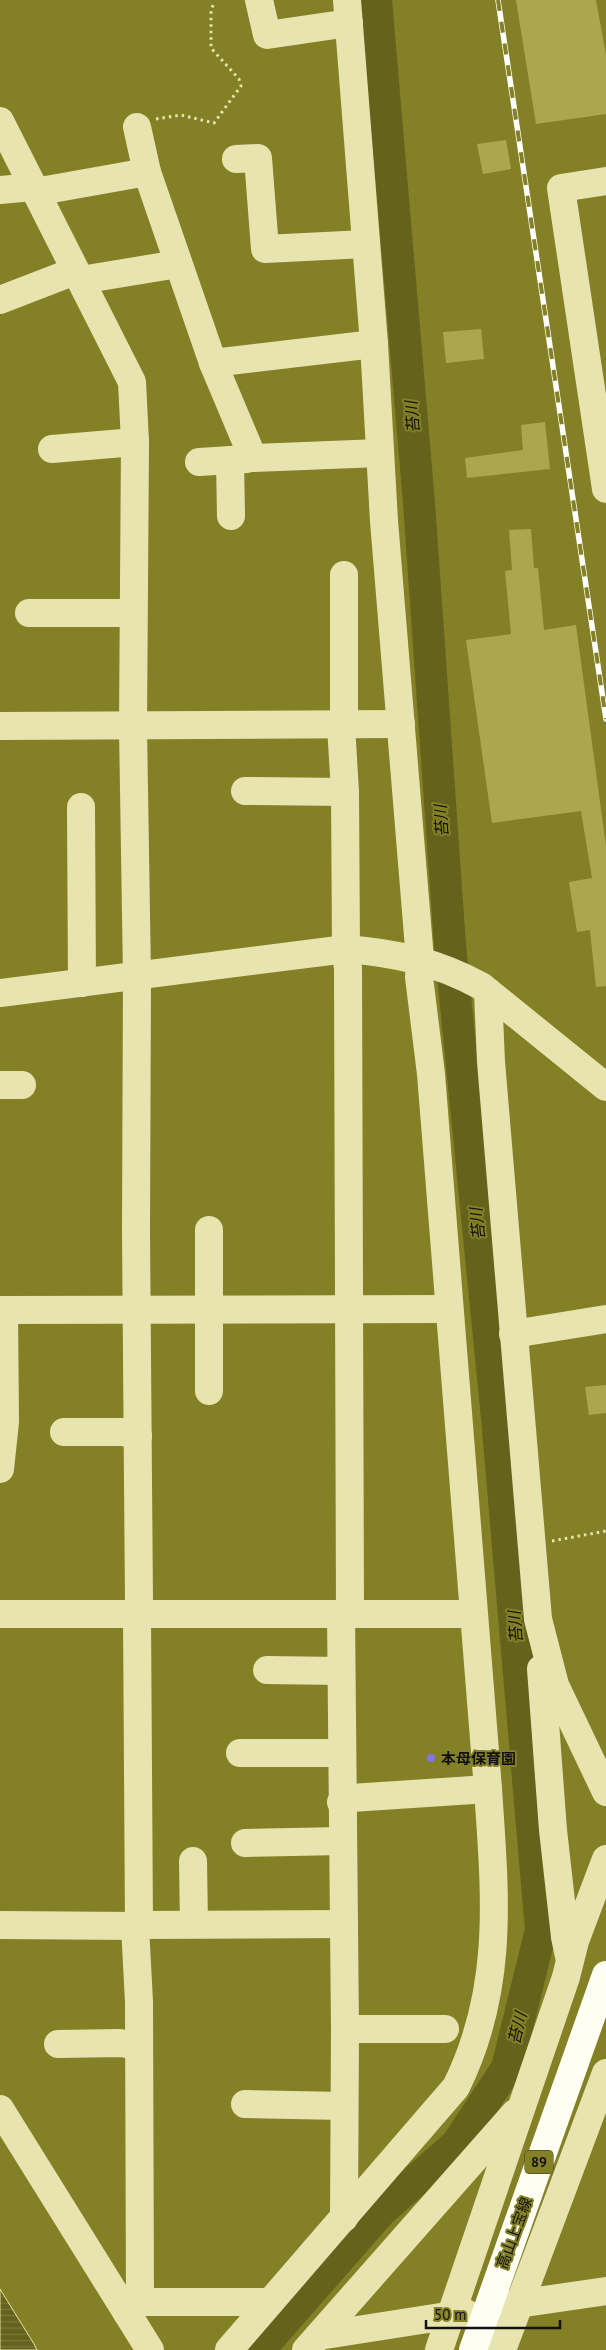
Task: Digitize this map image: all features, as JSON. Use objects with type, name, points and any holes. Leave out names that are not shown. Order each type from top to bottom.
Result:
[{"type":"main road","name":"高山上宝線","points":[[473,2350],[606,1974]]},
{"type":"street","points":[[229,2350],[456,2087],[468,2060],[484,2011],[493,1961],[495,1905],[488,1789],[431,1074],[419,977],[423,961],[401,724],[348,12],[267,34],[259,0]]},
{"type":"street","points":[[0,121],[132,382],[135,442],[133,727],[137,976],[136,1230],[139,1604],[137,1615],[139,2046],[133,2308]]},
{"type":"street","points":[[137,127],[147,172],[213,364],[242,459],[231,516]]},
{"type":"street","points":[[236,159],[258,158],[265,249],[365,244]]},
{"type":"street","points":[[0,190],[34,190],[147,172]]},
{"type":"street","points":[[606,182],[561,188],[606,489]]},
{"type":"street","points":[[0,300],[78,276],[178,264]]},
{"type":"street","points":[[213,364],[374,344]]},
{"type":"street","points":[[52,449],[135,442]]},
{"type":"street","points":[[198,462],[380,453]]},
{"type":"street","points":[[344,575],[342,726],[345,792],[346,949],[348,969],[348,1310],[345,1613],[340,1671],[345,2029],[343,2106],[344,2218]]},
{"type":"street","points":[[29,613],[133,613]]},
{"type":"street","points":[[0,726],[342,726],[401,724]]},
{"type":"street","points":[[245,791],[345,792]]},
{"type":"street","points":[[81,807],[82,982]]},
{"type":"street","points":[[0,993],[346,949],[389,953],[423,961],[460,975],[485,989],[606,1086]]},
{"type":"street","points":[[485,989],[538,1619],[553,1830],[565,1937],[570,1960]]},
{"type":"street","points":[[209,1230],[209,1391]]},
{"type":"street","points":[[0,1469],[5,1422],[2,1310],[449,1309]]},
{"type":"street","points":[[513,1334],[606,1319]]},
{"type":"street","points":[[64,1432],[123,1432],[138,1436]]},
{"type":"street","points":[[0,1614],[473,1614]]},
{"type":"street","points":[[538,1619],[555,1685],[606,1792]]},
{"type":"street","points":[[267,1670],[340,1671]]},
{"type":"street","points":[[240,1753],[341,1753]]},
{"type":"street","points":[[341,1802],[351,1798],[488,1789]]},
{"type":"street","points":[[245,1843],[342,1842]]},
{"type":"street","points":[[439,2350],[460,2314],[523,2103],[570,1960],[606,1859]]},
{"type":"street","points":[[193,1861],[194,1924]]},
{"type":"street","points":[[0,1925],[344,1924]]},
{"type":"street","points":[[345,2029],[445,2029]]},
{"type":"street","points":[[58,2044],[120,2043],[139,2046]]},
{"type":"street","points":[[502,2350],[510,2305],[606,2073]]},
{"type":"street","points":[[312,2343],[523,2103]]},
{"type":"street","points":[[245,2104],[343,2106]]},
{"type":"street","points":[[0,2108],[133,2308],[150,2350]]},
{"type":"street","points":[[510,2305],[606,2291]]},
{"type":"street","points":[[133,2308],[270,2302]]},
{"type":"street","points":[[312,2343],[460,2314]]},
{"type":"path","points":[[137,127],[136,122],[181,115],[214,123],[241,86],[239,79],[211,48],[211,10],[214,3]]},
{"type":"path","points":[[532,1545],[606,1531]]},
{"type":"shaded area","points":[[0,2289],[34,2344],[37,2350],[0,2350]]},
{"type":"building","points":[[516,0],[596,0],[606,55],[606,114],[536,124]]},
{"type":"building","points":[[506,140],[511,169],[483,174],[477,144]]},
{"type":"building","points":[[481,329],[484,359],[446,363],[443,332]]},
{"type":"building","points":[[545,422],[550,469],[467,478],[465,458],[523,450],[521,425]]},
{"type":"building","points":[[531,529],[534,568],[538,568],[544,630],[576,625],[606,846],[606,986],[596,987],[590,930],[577,932],[569,882],[592,878],[581,811],[492,823],[466,640],[511,634],[505,571],[512,570],[509,530]]},
{"type":"building","points":[[606,1385],[606,1413],[589,1415],[585,1387]]},
{"type":"waterway","name":"苔川","points":[[259,2350],[381,2211],[457,2144],[507,2068],[541,1930],[497,1418],[450,945],[419,503],[376,0]]},
{"type":"railway","points":[[498,0],[606,719]]},
{"type":"place","name":"本母保育園","points":[[431,1758]]}]
